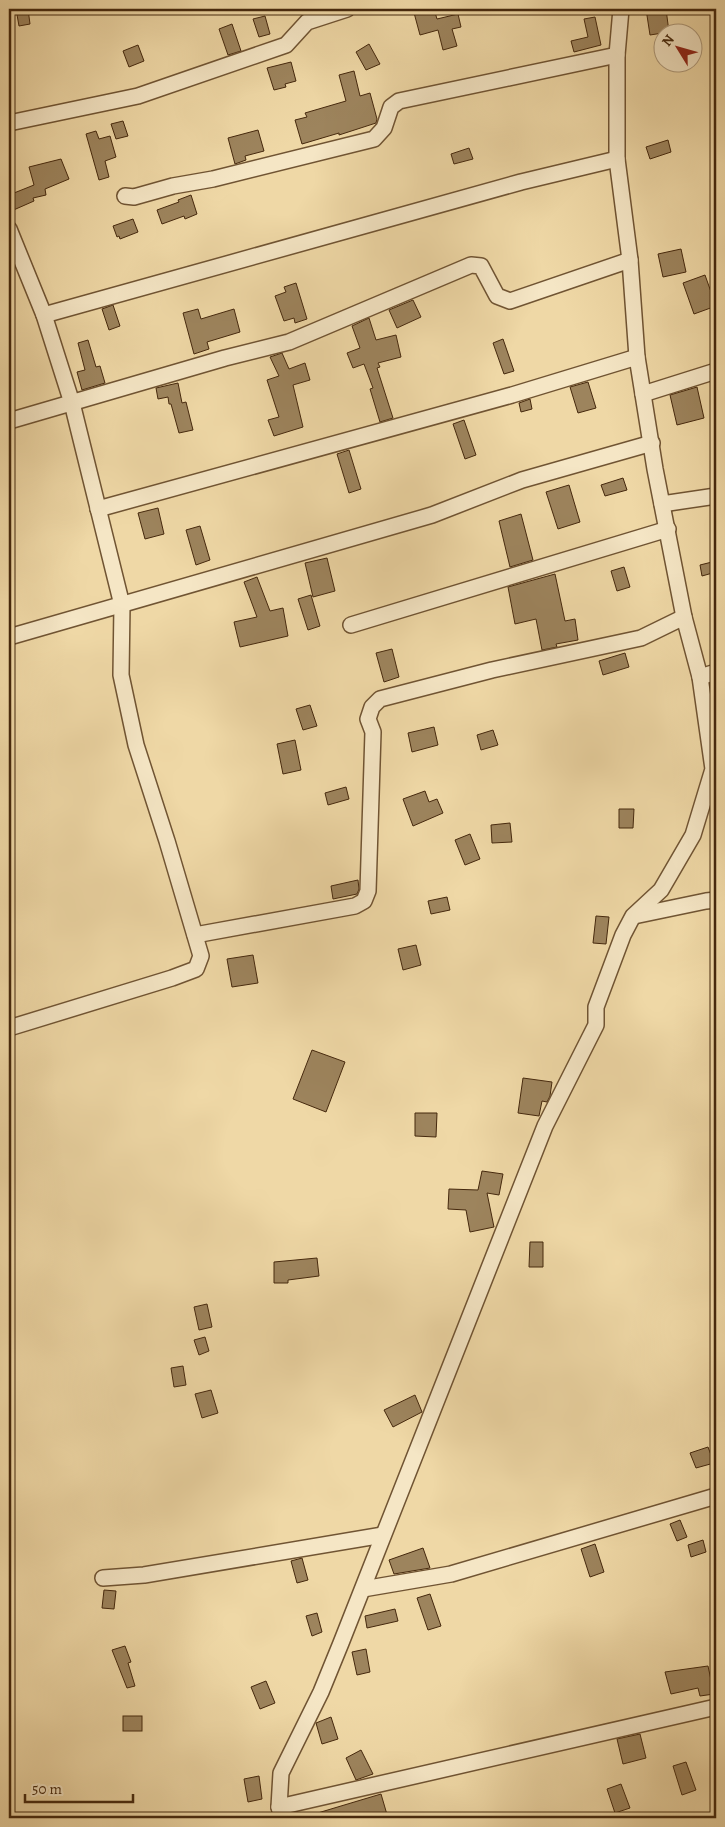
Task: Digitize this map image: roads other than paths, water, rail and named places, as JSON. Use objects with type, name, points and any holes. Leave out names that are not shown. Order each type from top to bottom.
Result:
[{"type":"street","points":[[9,123],[138,96],[286,45],[304,15],[347,9]]},
{"type":"street","points":[[621,9],[617,55],[617,159],[630,260],[637,357],[662,504],[684,617],[700,677],[712,769],[693,835],[661,890],[633,916],[609,968],[596,1007],[596,1025],[545,1126],[321,1692],[281,1773],[281,1813],[716,1706]]},
{"type":"street","points":[[125,196],[134,197],[374,139],[384,128],[392,107],[399,101],[617,55]]},
{"type":"street","points":[[44,315],[521,182],[617,159]]},
{"type":"street","points":[[9,229],[44,315],[72,403],[122,604],[121,675],[136,745],[168,841],[201,956],[196,969],[9,1028]]},
{"type":"street","points":[[9,421],[225,358],[289,342],[471,265],[481,266],[497,296],[510,301],[630,260]]},
{"type":"street","points":[[98,510],[512,395],[637,357]]},
{"type":"street","points":[[643,394],[716,371]]},
{"type":"street","points":[[9,637],[432,515],[522,480],[652,443]]},
{"type":"street","points":[[662,504],[716,496]]},
{"type":"street","points":[[351,625],[668,529]]},
{"type":"street","points":[[195,935],[354,906],[364,901],[368,891],[373,732],[368,718],[372,707],[380,700],[492,670],[641,638],[684,617]]},
{"type":"street","points":[[700,677],[716,672]]},
{"type":"street","points":[[633,916],[716,900]]},
{"type":"street","points":[[363,1589],[451,1574],[716,1496]]},
{"type":"street","points":[[103,1578],[144,1575],[382,1535]]}]
